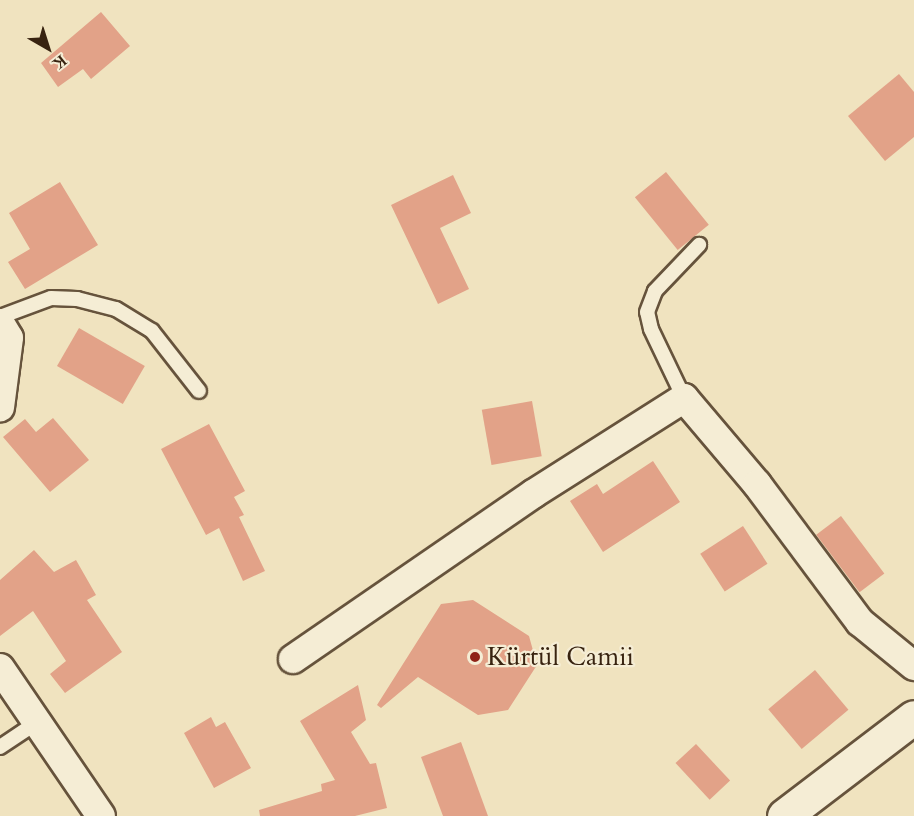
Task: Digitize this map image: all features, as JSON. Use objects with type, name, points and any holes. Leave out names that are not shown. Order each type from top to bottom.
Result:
[{"type":"street","points":[[0,323],[9,338],[0,407]]},
{"type":"street","points":[[293,659],[533,494],[684,398],[757,484],[860,622],[914,666]]},
{"type":"street","points":[[0,668],[101,816]]},
{"type":"street","points":[[784,816],[914,717]]},
{"type":"lane","points":[[684,398],[651,329],[647,312],[655,291],[699,245]]},
{"type":"lane","points":[[0,317],[51,298],[77,299],[116,309],[152,331],[199,391]]},
{"type":"lane","points":[[0,747],[36,723]]},
{"type":"building","points":[[101,12],[130,46],[91,79],[83,69],[58,87],[41,63]]},
{"type":"building","points":[[899,74],[914,92],[914,137],[885,161],[848,116]]},
{"type":"building","points":[[666,172],[709,225],[678,250],[635,197]]},
{"type":"building","points":[[453,175],[471,213],[440,228],[469,289],[438,304],[391,205]]},
{"type":"building","points":[[60,182],[98,245],[25,289],[8,262],[30,249],[9,213]]},
{"type":"building","points":[[79,328],[145,366],[123,404],[57,366]]},
{"type":"building","points":[[532,401],[542,456],[491,465],[482,410]]},
{"type":"building","points":[[53,418],[89,460],[50,492],[3,437],[25,419],[36,432]]},
{"type":"building","points":[[209,424],[245,491],[234,497],[244,515],[239,517],[265,571],[243,581],[219,528],[206,535],[161,449]]},
{"type":"building","points":[[653,461],[680,502],[603,552],[570,501],[597,484],[603,494]]},
{"type":"building","points":[[841,516],[884,574],[860,592],[816,535]]},
{"type":"building","points":[[743,526],[768,564],[725,592],[700,554]]},
{"type":"building","points":[[34,550],[54,572],[76,560],[96,595],[87,600],[122,652],[65,693],[50,674],[66,661],[33,611],[0,636],[0,580]]},
{"type":"building","name":"Kürtül Camii","points":[[473,600],[529,636],[537,665],[508,710],[478,715],[418,677],[381,708],[377,705],[441,604]]},
{"type":"building","points":[[815,670],[848,710],[802,749],[768,709]]},
{"type":"building","points":[[358,685],[366,720],[351,732],[370,764],[376,763],[387,808],[355,816],[260,816],[259,810],[322,791],[321,784],[335,780],[300,721]]},
{"type":"building","points":[[211,717],[216,727],[225,722],[251,768],[214,788],[184,733]]},
{"type":"building","points":[[461,742],[488,816],[443,816],[421,757]]},
{"type":"building","points":[[696,744],[730,781],[710,800],[676,763]]},
{"type":"place","name":"Kürtül Camii","points":[[475,657]]}]
